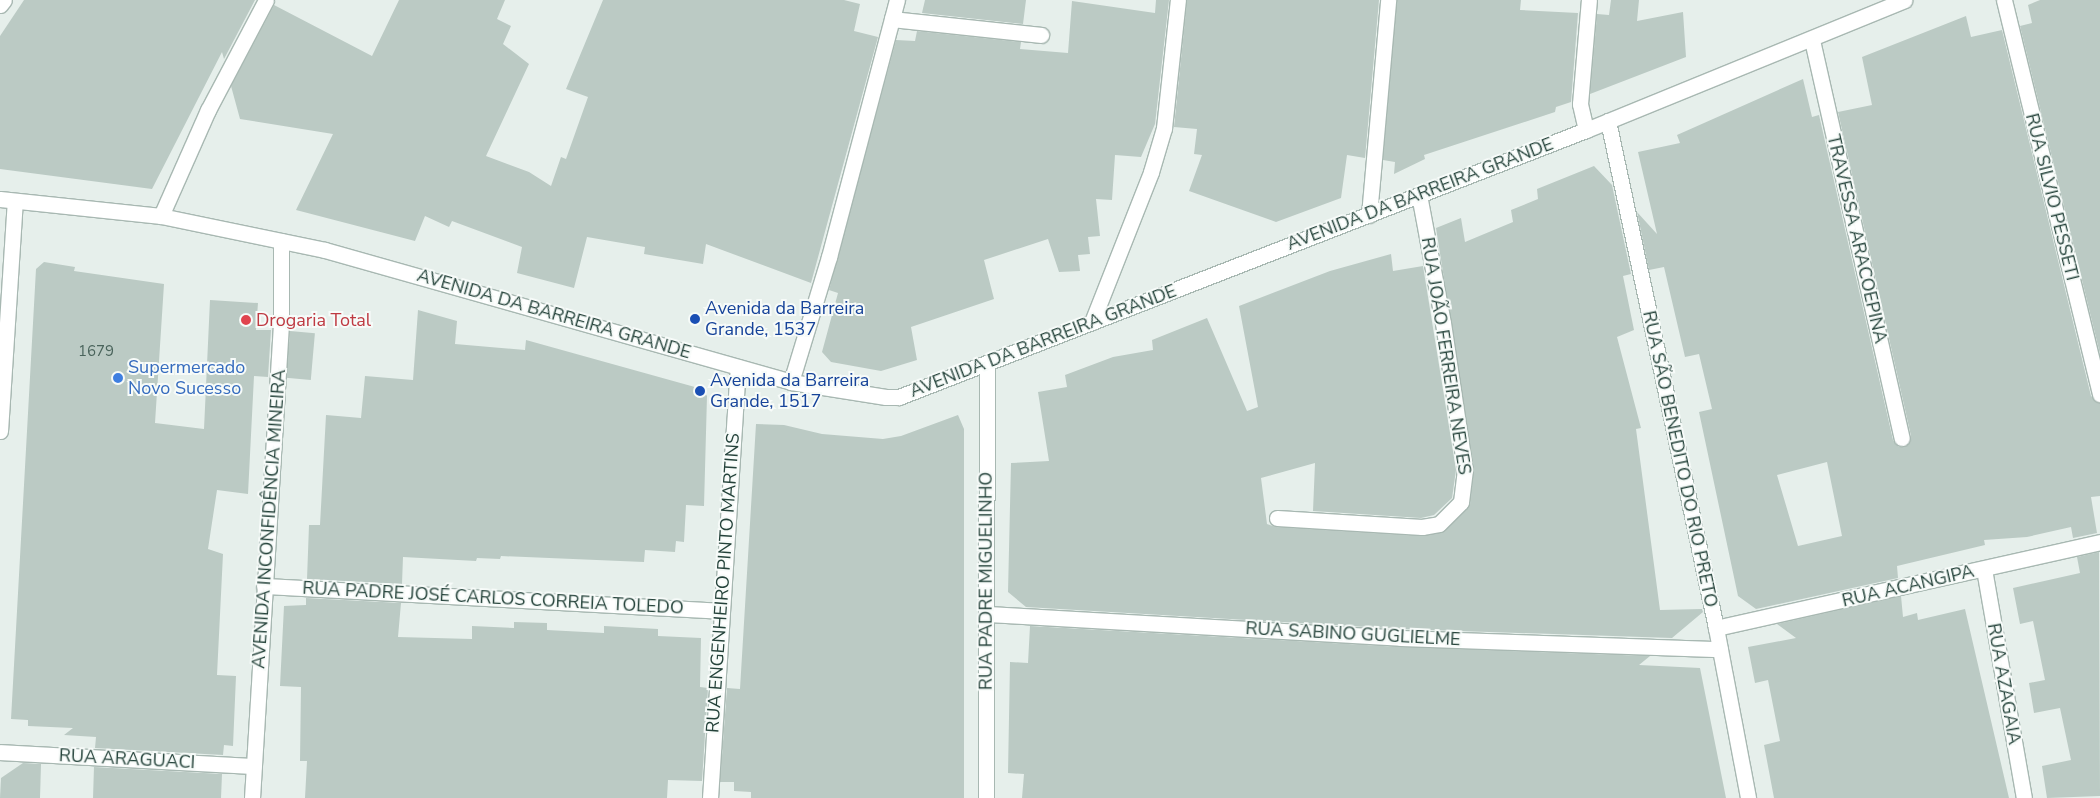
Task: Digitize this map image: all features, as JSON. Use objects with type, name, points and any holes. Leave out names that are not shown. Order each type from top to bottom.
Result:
[{"type":"street","points":[[0,5],[4,0]]},
{"type":"street","points":[[161,216],[208,110],[266,0]]},
{"type":"street","points":[[791,382],[897,0]]},
{"type":"street","points":[[1092,322],[1151,172],[1164,128],[1178,0]]},
{"type":"street","points":[[1369,215],[1388,0]]},
{"type":"street","points":[[1586,130],[1580,104],[1588,0]]},
{"type":"street","name":"AVENIDA DA BARREIRA GRANDE","points":[[7,200],[161,216],[325,250],[791,382],[886,398],[899,396],[987,364],[1419,196],[1812,40],[1905,0]]},
{"type":"street","name":"RUA SILVIO PESSETI","points":[[2004,0],[2100,394]]},
{"type":"street","points":[[892,19],[1041,34]]},
{"type":"street","name":"TRAVESSA ARACOEPINA","points":[[1812,40],[1902,438]]},
{"type":"street","name":"RUA SÃO BENEDITO DO RIO PRETO","points":[[1608,121],[1716,628],[1748,798]]},
{"type":"street","name":"RUA JOÃO FERREIRA NEVES","points":[[1277,518],[1422,527],[1439,524],[1461,502],[1466,486],[1464,462],[1419,196]]},
{"type":"street","points":[[0,431],[7,200]]},
{"type":"street","name":"AVENIDA INCONFIDÊNCIA MINEIRA","points":[[252,798],[281,323],[282,241]]},
{"type":"street","name":"RUA PADRE MIGUELINHO","points":[[986,798],[987,364]]},
{"type":"street","name":"RUA ENGENHEIRO PINTO MARTINS","points":[[710,798],[738,368]]},
{"type":"street","name":"RUA ACANGIPA","points":[[1716,628],[2100,542]]},
{"type":"street","name":"RUA AZAGAIA","points":[[1984,569],[2024,798]]},
{"type":"street","name":"RUA PADRE JOSÉ CARLOS CORREIA TOLEDO","points":[[264,586],[721,611]]},
{"type":"street","name":"RUA SABINO GUGLIELME","points":[[987,614],[1401,638],[1720,649]]},
{"type":"street","name":"RUA ARAGUACI","points":[[0,752],[254,766]]},
{"type":"building","points":[[24,0],[255,0],[224,59],[222,52],[152,189],[0,169],[0,36]]},
{"type":"building","points":[[399,0],[505,0],[497,19],[511,26],[503,44],[529,64],[486,156],[529,172],[551,186],[561,157],[566,159],[588,97],[566,89],[603,0],[844,0],[860,4],[854,31],[878,37],[811,283],[706,244],[703,264],[644,254],[645,247],[587,237],[574,288],[517,273],[522,247],[452,221],[449,227],[425,216],[415,241],[296,210],[333,134],[240,119],[231,86],[274,5],[372,56]]},
{"type":"building","points":[[925,0],[1026,0],[1023,24],[922,13]]},
{"type":"building","points":[[1156,0],[1169,0],[1155,124],[1141,157],[1115,155],[1112,200],[1096,199],[1100,236],[1088,237],[1090,254],[1078,255],[1080,271],[1059,272],[1048,239],[984,260],[994,299],[911,327],[917,360],[881,371],[831,362],[822,352],[838,293],[829,290],[896,40],[915,41],[917,31],[1021,42],[1020,49],[1068,53],[1072,1],[1155,13]]},
{"type":"building","points":[[1187,0],[1379,0],[1365,158],[1347,155],[1341,198],[1276,222],[1189,191],[1202,155],[1194,154],[1197,129],[1174,127]]},
{"type":"building","points":[[1397,0],[1521,0],[1520,10],[1578,13],[1571,102],[1556,107],[1555,112],[1424,155],[1425,159],[1394,174],[1395,162],[1383,160]]},
{"type":"building","points":[[1611,0],[1639,0],[1637,21],[1683,12],[1686,57],[1590,94],[1597,14],[1609,15]]},
{"type":"building","points":[[2040,0],[2100,0],[2100,354],[2020,26],[2032,23],[2028,5]]},
{"type":"building","points":[[1966,16],[1971,37],[2002,30],[2091,396],[2100,403],[2100,496],[2091,497],[2097,533],[2073,538],[2071,527],[2027,537],[1984,540],[1985,545],[1897,566],[1898,578],[1756,609],[1738,596],[1699,412],[1712,409],[1699,354],[1685,357],[1664,267],[1649,270],[1637,212],[1657,234],[1638,152],[1680,143],[1677,135],[1803,79],[1812,117],[1819,115],[1893,440],[1899,447],[1905,447],[1911,436],[1838,112],[1872,105],[1862,57]],"holes":[[[1827,462],[1842,536],[1798,546],[1777,475]]]},
{"type":"building","points":[[1594,166],[1612,185],[1631,274],[1623,276],[1634,330],[1617,337],[1641,428],[1636,429],[1660,610],[1702,609],[1703,612],[1672,638],[1401,629],[1026,607],[1008,592],[1011,463],[1049,461],[1038,392],[1067,387],[1065,375],[1113,357],[1153,350],[1152,340],[1207,318],[1247,411],[1258,407],[1239,306],[1330,271],[1391,254],[1393,271],[1423,266],[1456,470],[1452,498],[1434,515],[1421,518],[1313,511],[1315,463],[1261,478],[1267,524],[1276,527],[1421,536],[1445,531],[1470,504],[1474,469],[1436,228],[1461,218],[1465,242],[1513,222],[1511,210],[1538,199],[1537,189]]},
{"type":"building","points":[[44,262],[75,267],[74,271],[164,284],[155,423],[204,429],[210,300],[258,303],[256,330],[271,330],[268,377],[254,376],[248,494],[217,490],[208,549],[223,554],[217,675],[236,676],[233,746],[224,745],[223,755],[95,748],[96,737],[64,735],[73,728],[28,726],[28,720],[11,719],[36,269]]},
{"type":"building","points":[[418,310],[457,321],[455,344],[525,350],[526,340],[702,389],[707,396],[704,506],[686,505],[684,542],[676,541],[675,552],[645,550],[644,562],[501,556],[500,559],[477,558],[476,561],[403,557],[402,584],[307,579],[309,525],[320,525],[326,415],[361,418],[365,376],[413,380]]},
{"type":"building","points":[[290,331],[315,333],[311,380],[286,378]]},
{"type":"building","points":[[958,415],[964,429],[964,798],[751,798],[751,792],[734,791],[734,782],[720,782],[727,688],[740,689],[756,424],[784,425],[822,434],[883,439],[901,436]]},
{"type":"building","points":[[2099,552],[2100,796],[2047,798],[2042,766],[2071,760],[2060,708],[2034,713],[2029,683],[2045,680],[2033,621],[2020,624],[2013,588],[2080,573],[2077,557]]},
{"type":"building","points":[[1901,596],[1903,617],[1917,613],[1918,620],[1965,609],[2009,798],[1774,798],[1764,745],[1780,741],[1768,680],[1755,683],[1748,647],[1796,638],[1777,624]]},
{"type":"building","points":[[306,598],[401,603],[398,637],[472,639],[472,626],[514,628],[514,622],[547,623],[547,630],[604,633],[604,626],[658,629],[658,636],[701,638],[700,687],[708,688],[702,781],[668,780],[667,798],[305,798],[307,761],[300,761],[301,687],[280,686],[284,606],[306,605]]},
{"type":"building","points":[[1030,626],[1401,647],[1650,656],[1639,665],[1700,668],[1726,798],[1022,798],[1024,774],[1008,773],[1010,662],[1028,663]]},
{"type":"building","points":[[23,763],[41,764],[40,798],[0,798],[1,778]]},
{"type":"building","points":[[94,767],[222,774],[221,798],[93,798]]},
{"type":"place","name":"Avenida da Barreira Grande, 1537","points":[[695,319]]},
{"type":"place","name":"Drogaria Total","points":[[246,320]]},
{"type":"place","name":"Supermercado Novo Sucesso","points":[[118,378]]},
{"type":"place","name":"Avenida da Barreira Grande, 1517","points":[[700,391]]}]
